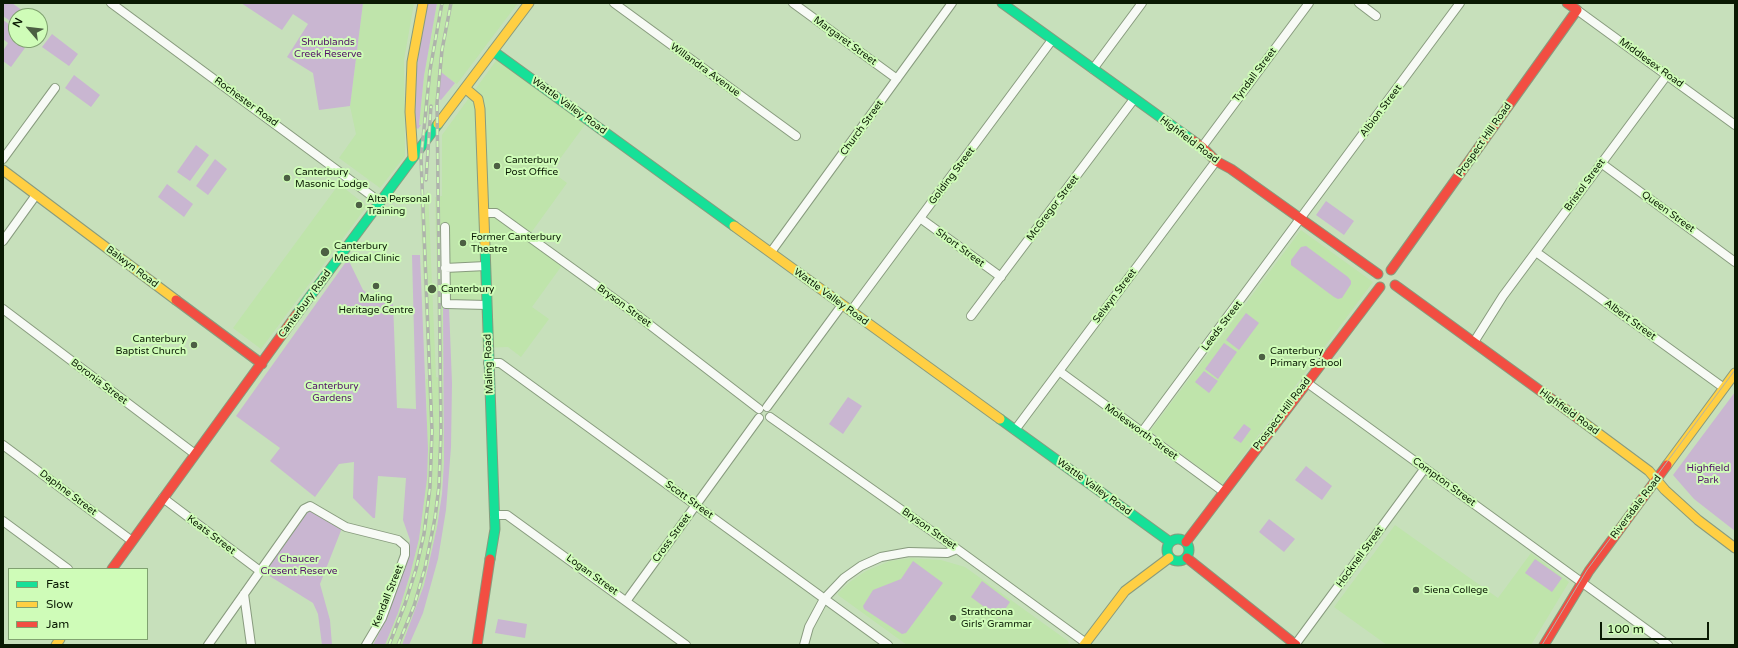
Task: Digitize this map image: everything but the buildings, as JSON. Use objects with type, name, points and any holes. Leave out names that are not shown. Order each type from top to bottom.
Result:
[{"type":"street","name":"Rochester Road","points":[[111,3],[380,202]]},
{"type":"street","points":[[413,158],[410,112],[412,62],[423,3]]},
{"type":"street","name":"Canterbury Road","points":[[113,568],[380,202],[529,3]]},
{"type":"street","name":"Willandra Avenue","points":[[614,3],[796,136]]},
{"type":"street","name":"Margaret Street","points":[[793,3],[897,79]]},
{"type":"street","name":"Church Street","points":[[772,252],[952,3]]},
{"type":"street","name":"Highfield Road","points":[[1002,3],[1202,147],[1216,161],[1231,169],[1378,274]]},
{"type":"street","points":[[1093,69],[1142,3]]},
{"type":"street","name":"Tyndall Street","points":[[1202,147],[1308,3]]},
{"type":"street","points":[[1358,3],[1376,16]]},
{"type":"street","name":"Albion Street","points":[[1302,219],[1460,3]]},
{"type":"street","name":"Middlesex Road","points":[[1567,3],[1735,125]]},
{"type":"street","name":"Prospect Hill Road","points":[[1391,270],[1577,10]]},
{"type":"street","name":"Golding Street","points":[[851,311],[1052,40]]},
{"type":"street","name":"Wattle Valley Road","points":[[493,51],[1170,542]]},
{"type":"street","name":"Bristol Street","points":[[1474,342],[1503,296],[1668,75]]},
{"type":"street","points":[[3,159],[55,88]]},
{"type":"street","name":"Maling Road","points":[[465,88],[478,99],[480,109],[495,529],[477,645]]},
{"type":"street","name":"McGregor Street","points":[[971,316],[1134,99]]},
{"type":"street","points":[[411,126],[418,134],[432,133]]},
{"type":"street","name":"Selwyn Street","points":[[1015,430],[1216,161]]},
{"type":"street","name":"Queen Street","points":[[1601,163],[1735,262]]},
{"type":"street","name":"Balwyn Road","points":[[3,170],[262,364]]},
{"type":"street","points":[[3,241],[36,195]]},
{"type":"street","name":"Bryson Street","points":[[484,213],[496,213],[638,315],[763,408]]},
{"type":"street","name":"Short Street","points":[[920,218],[1000,277]]},
{"type":"street","name":"Leeds Street","points":[[1142,432],[1302,219]]},
{"type":"street","points":[[444,228],[446,304],[487,304]]},
{"type":"street","name":"Albert Street","points":[[1536,252],[1724,388]]},
{"type":"street","points":[[445,268],[486,266]]},
{"type":"street","points":[[1385,269],[1391,270],[1395,274],[1395,285],[1387,289],[1380,287],[1376,281],[1378,274],[1385,269]]},
{"type":"street","name":"Highfield Road","points":[[1395,285],[1649,471],[1656,480],[1698,520],[1735,548]]},
{"type":"street","name":"Prospect Hill Road","points":[[1186,542],[1306,382],[1380,287]]},
{"type":"street","points":[[763,408],[771,411],[770,417],[766,420],[759,418],[758,414],[842,305]]},
{"type":"street","name":"Boronia Street","points":[[3,309],[195,454]]},
{"type":"street","name":"Scott Street","points":[[488,363],[500,363],[888,645]]},
{"type":"street","name":"Molesworth Street","points":[[1059,371],[1224,492]]},
{"type":"street","name":"Riversdale Road","points":[[1544,645],[1581,582],[1735,373]]},
{"type":"street","name":"Compton Street","points":[[1306,382],[1668,645]]},
{"type":"street","name":"Bryson Street","points":[[770,417],[957,549],[1085,644]]},
{"type":"street","name":"Cross Street","points":[[627,600],[759,418]]},
{"type":"street","name":"Daphne Street","points":[[3,445],[132,541]]},
{"type":"street","name":"Hocknell Street","points":[[1295,645],[1424,468]]},
{"type":"street","name":"Keats Street","points":[[163,498],[260,571]]},
{"type":"street","name":"Kendall Street","points":[[260,571],[307,506],[310,506],[346,527],[398,540],[405,546],[405,555],[382,618],[366,645]]},
{"type":"street","name":"Logan Street","points":[[494,515],[507,515],[627,600],[686,645]]},
{"type":"street","points":[[3,521],[67,568]]},
{"type":"street","points":[[1176,539],[1186,542],[1189,550],[1187,558],[1178,562],[1169,558],[1166,551],[1170,542],[1176,539]]},
{"type":"street","points":[[804,645],[809,627],[824,599],[844,578],[861,566],[881,557],[909,552],[947,553],[957,549]]},
{"type":"street","points":[[1085,644],[1125,591],[1169,558]]},
{"type":"street","points":[[1187,558],[1295,645]]},
{"type":"street","points":[[208,645],[260,571]]},
{"type":"street","points":[[244,594],[251,645]]},
{"type":"shaded area","points":[[363,3],[414,3],[404,60],[405,156],[380,188],[339,158],[356,134],[350,106]]},
{"type":"shaded area","points":[[437,3],[518,3],[457,84],[441,73],[439,99],[421,125],[419,125],[424,76]]},
{"type":"shaded area","points":[[498,58],[587,122],[551,171],[567,183],[528,237],[563,264],[532,307],[549,319],[521,357],[508,347],[482,348],[481,306],[443,307],[444,462],[437,527],[424,585],[402,645],[385,645],[398,613],[419,539],[427,413],[426,379],[428,379],[420,204],[428,190],[436,377],[439,378],[435,197],[442,196],[442,135]]},
{"type":"shaded area","points":[[339,184],[367,206],[261,349],[233,328]]},
{"type":"shaded area","name":"Canterbury Primary School","points":[[1301,230],[1373,282],[1222,484],[1150,431]]},
{"type":"shaded area","name":"Siena College","points":[[1395,525],[1498,598],[1531,553],[1569,582],[1531,645],[1387,645],[1334,607]]},
{"type":"shaded area","name":"Strathcona Girls' Grammar","points":[[911,558],[941,560],[965,567],[1068,641],[1069,645],[907,645],[838,595],[838,593],[851,581],[866,571],[890,561]]},
{"type":"green space","points":[[3,3],[12,3],[19,8],[8,8],[8,19],[3,16]]},
{"type":"green space","name":"Shrublands Creek Reserve","points":[[241,3],[363,3],[350,106],[319,110],[313,73],[287,57],[308,24],[293,14],[282,30]]},
{"type":"green space","points":[[426,3],[437,3],[424,76],[419,125],[421,125],[418,129],[415,127],[415,80]]},
{"type":"green space","points":[[3,20],[8,23],[8,43],[3,39]]},
{"type":"green space","points":[[52,34],[78,54],[69,66],[43,48],[48,48],[48,39]]},
{"type":"green space","points":[[8,43],[8,48],[25,48],[11,67],[3,61],[3,51]]},
{"type":"green space","points":[[441,72],[455,83],[441,100],[439,99]]},
{"type":"green space","points":[[74,75],[100,95],[91,107],[65,88]]},
{"type":"green space","points":[[196,145],[209,155],[190,181],[177,172]]},
{"type":"green space","points":[[215,159],[227,169],[208,195],[196,186]]},
{"type":"green space","points":[[167,184],[193,204],[184,217],[158,197]]},
{"type":"green space","points":[[1326,201],[1354,221],[1344,235],[1316,215]]},
{"type":"green space","points":[[1306,246],[1348,277],[1351,281],[1351,284],[1342,298],[1338,299],[1334,297],[1291,265],[1291,260],[1301,247]]},
{"type":"green space","name":"Canterbury Gardens","points":[[412,255],[420,255],[428,449],[427,479],[419,539],[398,613],[385,645],[373,645],[385,621],[408,553],[410,540],[403,520],[406,478],[378,476],[375,518],[373,518],[353,498],[354,462],[339,464],[315,497],[270,461],[280,448],[236,416],[348,259],[363,290],[381,302],[393,302],[397,408],[416,409]]},
{"type":"green space","points":[[443,307],[449,307],[452,383],[451,447],[446,510],[438,559],[423,613],[409,645],[402,645],[424,585],[437,527],[442,494],[444,462]]},
{"type":"green space","points":[[1246,313],[1259,323],[1239,350],[1226,340]]},
{"type":"green space","points":[[1224,343],[1237,352],[1218,379],[1205,369]]},
{"type":"green space","points":[[1204,371],[1218,381],[1209,393],[1195,382]]},
{"type":"green space","name":"Highfield Park","points":[[1735,392],[1735,531],[1694,499],[1673,475]]},
{"type":"green space","points":[[848,397],[862,406],[843,434],[829,424]]},
{"type":"green space","points":[[1244,424],[1251,429],[1241,443],[1233,438]]},
{"type":"green space","points":[[1306,466],[1332,486],[1322,500],[1295,480]]},
{"type":"green space","name":"Chaucer Cresent Reserve","points":[[311,510],[342,528],[320,584],[330,620],[332,645],[322,645],[318,614],[313,603],[263,572],[308,511]]},
{"type":"green space","points":[[1269,519],[1295,539],[1284,552],[1259,532]]},
{"type":"green space","points":[[1535,559],[1562,578],[1552,592],[1525,573]]},
{"type":"green space","points":[[913,561],[943,583],[906,633],[902,634],[864,609],[863,606],[873,590],[901,579]]},
{"type":"green space","points":[[982,581],[1010,602],[999,618],[971,597]]},
{"type":"green space","points":[[498,619],[527,624],[525,638],[495,633]]},
{"type":"tram line","points":[[1542,645],[1587,570],[1735,370]]},
{"type":"railway","points":[[389,645],[405,604],[416,569],[424,534],[430,487],[432,431],[421,158],[430,70],[442,3]]},
{"type":"railway","points":[[398,645],[414,606],[425,568],[435,518],[439,486],[441,432],[437,103],[442,50],[451,3]]},
{"type":"railway","points":[[426,180],[431,106]]},
{"type":"traffic: fast","points":[[1002,3],[1192,140]]},
{"type":"traffic: fast","points":[[493,51],[734,226]]},
{"type":"traffic: fast","points":[[297,314],[438,124]]},
{"type":"traffic: fast","points":[[485,246],[495,529],[490,559]]},
{"type":"traffic: fast","points":[[1000,419],[1170,542]]},
{"type":"traffic: fast","points":[[1178,539],[1186,542],[1189,550],[1186,558],[1178,561],[1170,558],[1167,550],[1170,542],[1178,539]]},
{"type":"traffic: slow","points":[[413,157],[410,112],[412,62],[423,3]]},
{"type":"traffic: slow","points":[[438,124],[529,3]]},
{"type":"traffic: slow","points":[[465,88],[478,99],[480,109],[485,246]]},
{"type":"traffic: slow","points":[[3,170],[176,300]]},
{"type":"traffic: slow","points":[[734,226],[1000,419]]},
{"type":"traffic: slow","points":[[1667,465],[1735,373]]},
{"type":"traffic: slow","points":[[1579,419],[1649,471],[1665,490],[1698,520],[1735,548]]},
{"type":"traffic: slow","points":[[1084,645],[1125,591],[1169,558]]},
{"type":"traffic: slow","points":[[56,645],[59,640]]},
{"type":"traffic: jam","points":[[1391,270],[1577,10],[1567,3]]},
{"type":"traffic: jam","points":[[1192,140],[1202,147],[1216,161],[1231,169],[1378,274]]},
{"type":"traffic: jam","points":[[1395,285],[1579,419]]},
{"type":"traffic: jam","points":[[1186,542],[1380,287]]},
{"type":"traffic: jam","points":[[176,300],[262,364]]},
{"type":"traffic: jam","points":[[113,568],[297,314]]},
{"type":"traffic: jam","points":[[1544,645],[1589,571],[1667,465]]},
{"type":"traffic: jam","points":[[1187,558],[1296,645]]},
{"type":"traffic: jam","points":[[477,645],[490,559]]},
{"type":"place","name":"Canterbury Post Office","points":[[497,166]]},
{"type":"place","name":"Canterbury Masonic Lodge","points":[[287,178]]},
{"type":"place","name":"Alta Personal Training","points":[[359,205]]},
{"type":"place","name":"Former Canterbury Theatre","points":[[463,243]]},
{"type":"place","name":"Canterbury Medical Clinic","points":[[325,252]]},
{"type":"place","name":"Maling Heritage Centre","points":[[376,286]]},
{"type":"place","name":"Canterbury","points":[[432,289]]},
{"type":"place","name":"Canterbury Baptist Church","points":[[194,345]]},
{"type":"place","name":"Canterbury Primary School","points":[[1262,357]]},
{"type":"place","name":"Siena College","points":[[1416,590]]},
{"type":"place","name":"Strathcona Girls' Grammar","points":[[953,618]]}]
